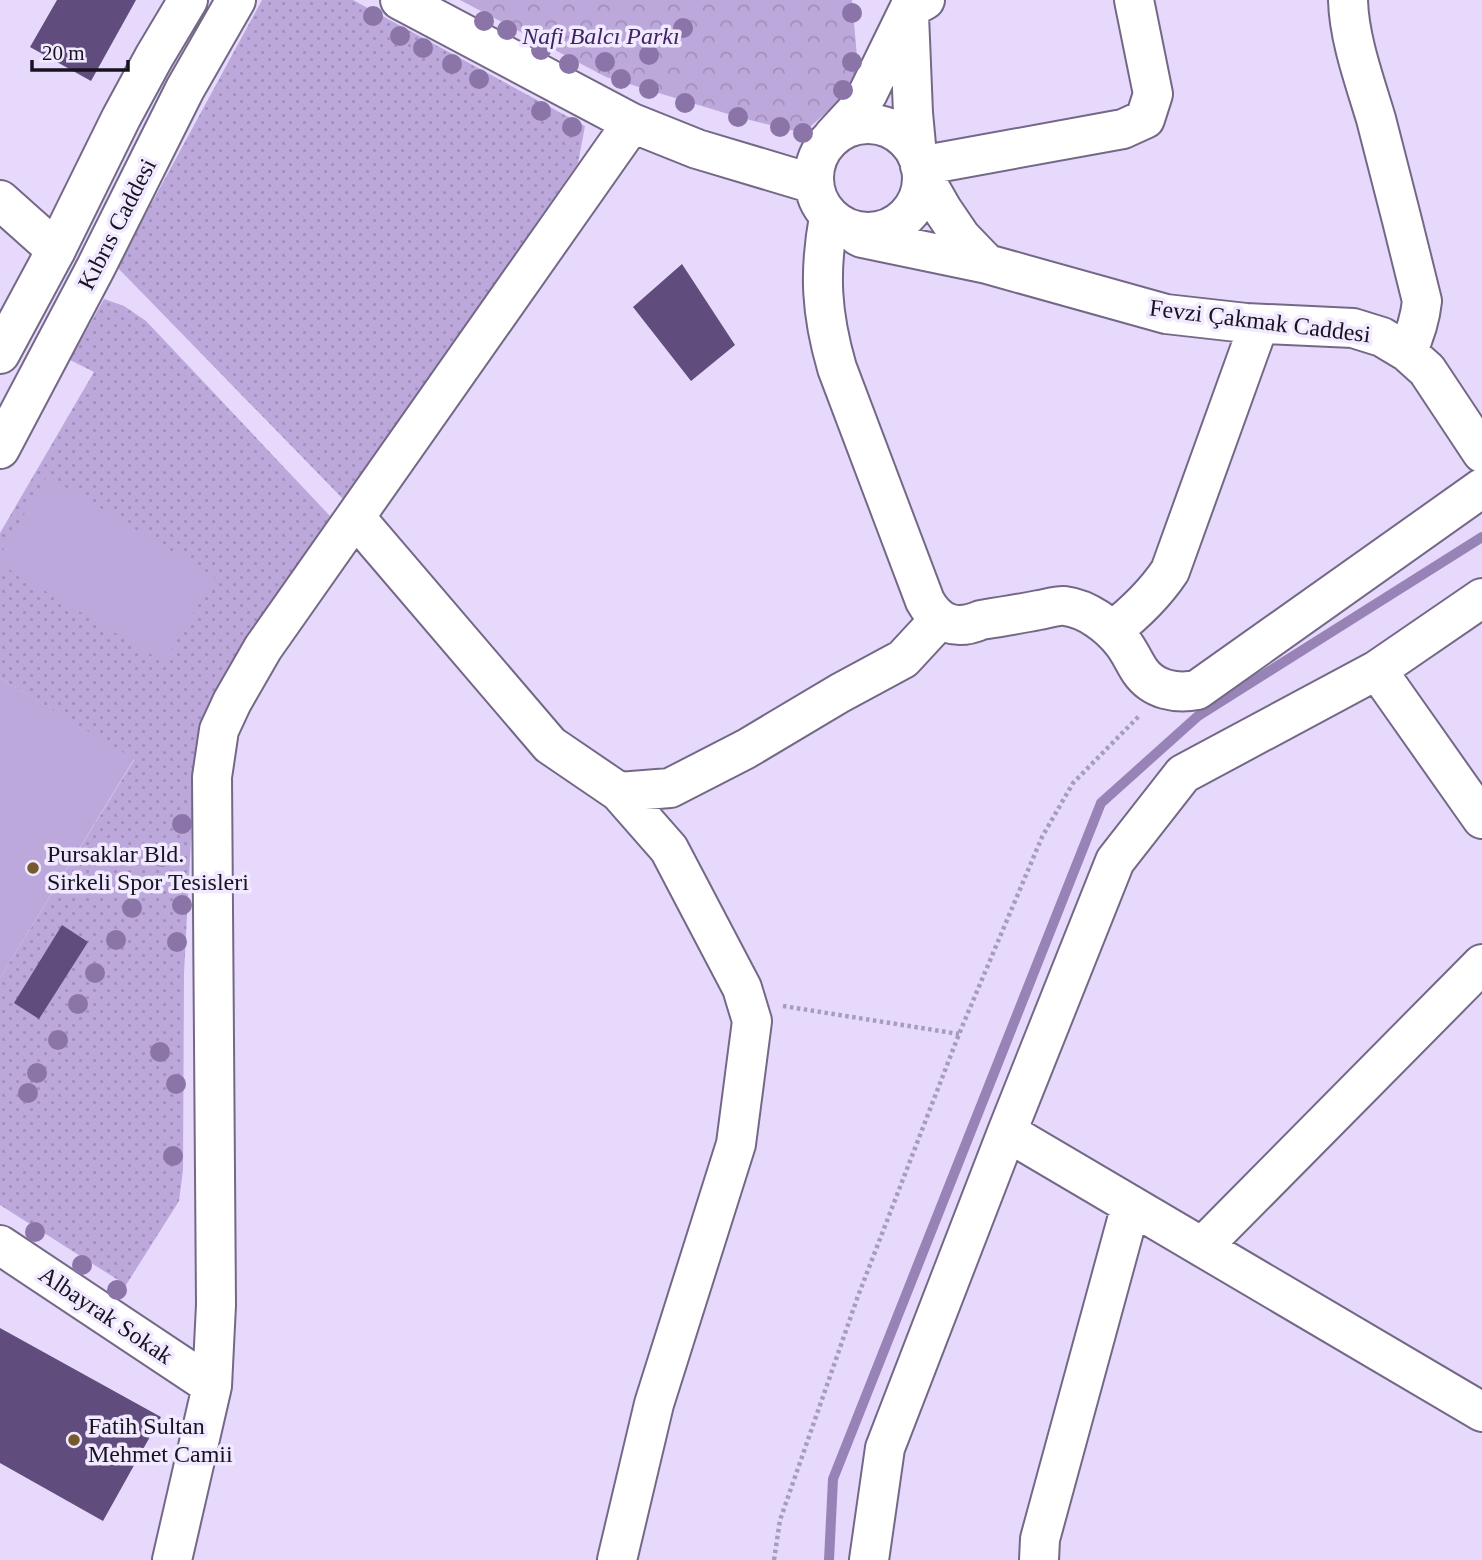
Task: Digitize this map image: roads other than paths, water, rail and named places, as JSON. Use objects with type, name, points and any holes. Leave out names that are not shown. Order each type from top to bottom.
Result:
[{"type":"street","points":[[0,354],[56,250],[121,118],[188,0]]},
{"type":"street","name":"Kıbrıs Caddesi","points":[[0,449],[96,267],[185,89],[236,0]]},
{"type":"street","points":[[400,0],[632,123],[697,149],[829,209],[863,232],[881,231],[898,223],[912,209],[920,193],[920,165],[913,113],[914,3]]},
{"type":"street","points":[[920,165],[1123,129],[1145,119],[1153,94],[1135,0]]},
{"type":"street","points":[[1348,0],[1348,13],[1359,60],[1390,169],[1422,301],[1415,336],[1407,352]]},
{"type":"street","points":[[914,3],[863,101],[831,138],[815,167],[829,209],[822,293],[830,343],[925,601],[940,619],[950,624],[971,625],[981,620],[1064,606],[1082,612],[1112,631],[1141,673],[1151,682],[1174,692],[1197,690],[1482,488]]},
{"type":"street","points":[[172,1560],[212,1386],[216,1306],[212,777],[219,730],[263,649],[632,123]]},
{"type":"street","points":[[831,138],[862,124],[879,125],[895,131],[908,141],[942,209],[961,237],[987,264]]},
{"type":"street","points":[[0,200],[56,250]]},
{"type":"street","name":"Fevzi Çakmak Caddesi","points":[[829,209],[862,238],[987,264],[1166,314],[1259,324],[1353,328],[1382,337],[1407,352],[1427,370],[1482,453]]},
{"type":"street","points":[[1112,631],[1142,606],[1170,571],[1259,324]]},
{"type":"street","points":[[355,517],[550,745],[618,793],[669,849],[742,988],[752,1020],[736,1144],[654,1404],[617,1560]]},
{"type":"street","points":[[869,1560],[885,1448],[1115,861],[1183,775],[1377,670],[1482,598]]},
{"type":"street","points":[[618,793],[670,788],[746,749],[902,659],[940,619]]},
{"type":"street","points":[[1377,670],[1482,819]]},
{"type":"street","points":[[1202,1247],[1482,964]]},
{"type":"street","points":[[1007,1132],[1482,1412]]},
{"type":"street","points":[[1039,1560],[1040,1539],[1131,1205]]},
{"type":"street","name":"Albayrak Sokak","points":[[0,1245],[212,1386]]},
{"type":"waterway","points":[[829,1560],[833,1479],[1101,803],[1198,716],[1482,537]]},
{"type":"place","name":"Pursaklar Bld. Sirkeli Spor Tesisleri","points":[[33,868]]},
{"type":"place","name":"Fatih Sultan Mehmet Camii","points":[[74,1440]]},
{"type":"park label","name":"Nafi Balcı Parkı","points":[[601,36]]}]
